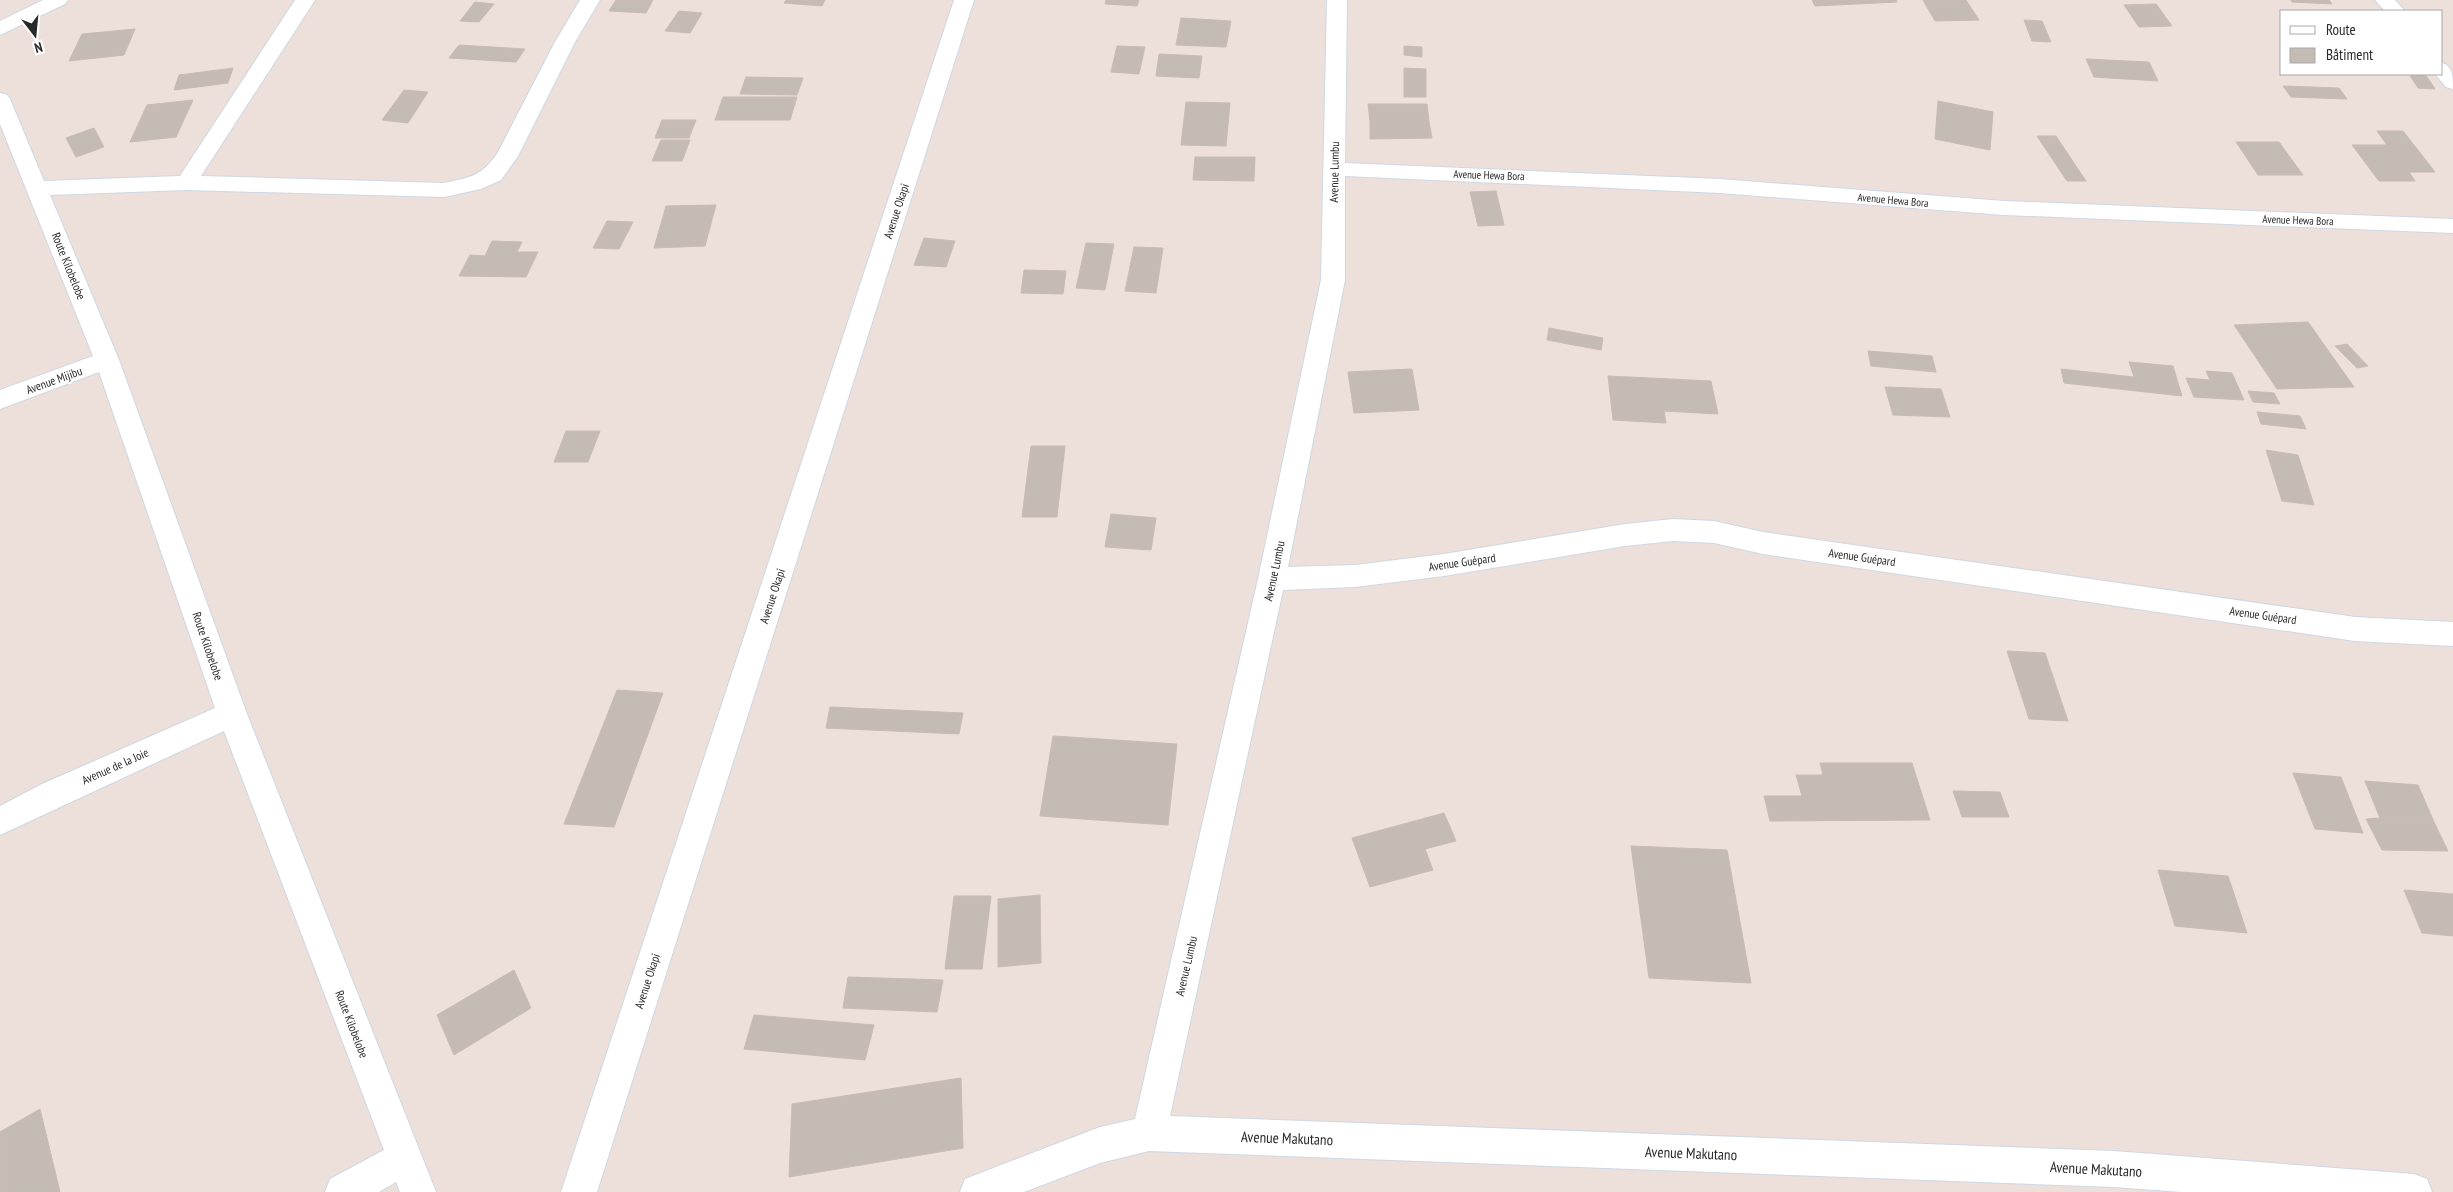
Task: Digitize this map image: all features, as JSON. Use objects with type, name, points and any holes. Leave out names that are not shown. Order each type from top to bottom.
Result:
[{"type":"street","points":[[0,29],[58,0]]},
{"type":"street","points":[[186,182],[305,0]]},
{"type":"street","points":[[37,188],[186,182],[444,190],[474,184],[492,175],[507,156],[565,42],[590,0]]},
{"type":"street","name":"Avenue Okapi","points":[[579,1192],[964,0]]},
{"type":"street","name":"Avenue Lumbu","points":[[1149,1134],[1272,579],[1333,280],[1337,0]]},
{"type":"street","points":[[2386,0],[2394,10]]},
{"type":"street","points":[[2443,70],[2453,83]]},
{"type":"street","name":"Route Kilobelobe","points":[[0,99],[7,134],[37,188],[108,360],[232,714],[418,1192]]},
{"type":"street","name":"Avenue Hewa Bora","points":[[1334,169],[1720,186],[2004,208],[2453,226]]},
{"type":"street","name":"Avenue Mijibu","points":[[0,400],[108,360]]},
{"type":"street","name":"Avenue Guépard","points":[[1272,579],[1355,576],[1454,563],[1625,535],[1681,530],[1714,532],[1773,544],[2354,629],[2453,634]]},
{"type":"street","name":"Avenue de la Joie","points":[[0,821],[62,790],[232,714]]},
{"type":"street","name":"Avenue Makutano","points":[[978,1192],[1100,1145],[1149,1134],[2118,1180],[2414,1192]]},
{"type":"street","points":[[343,1192],[404,1158]]},
{"type":"building","points":[[616,0],[653,0],[646,13],[609,11]]},
{"type":"building","points":[[786,0],[825,0],[822,6],[784,3]]},
{"type":"building","points":[[1106,0],[1139,0],[1137,6],[1105,4]]},
{"type":"building","points":[[1812,0],[1896,0],[1897,2],[1815,6]]},
{"type":"building","points":[[1923,0],[1966,0],[1979,20],[1935,21]]},
{"type":"building","points":[[2291,0],[2329,0],[2332,4],[2292,2]]},
{"type":"building","points":[[475,2],[494,4],[479,22],[460,21]]},
{"type":"building","points":[[2156,4],[2172,26],[2139,27],[2124,5]]},
{"type":"building","points":[[679,11],[702,13],[690,33],[665,31]]},
{"type":"building","points":[[1181,18],[1231,21],[1226,47],[1176,45]]},
{"type":"building","points":[[2024,20],[2042,21],[2051,42],[2032,41]]},
{"type":"building","points":[[135,29],[124,55],[69,61],[82,34]]},
{"type":"building","points":[[459,45],[525,49],[516,62],[449,58]]},
{"type":"building","points":[[1117,46],[1145,47],[1139,74],[1111,72]]},
{"type":"building","points":[[1404,46],[1422,47],[1422,57],[1404,55]]},
{"type":"building","points":[[1159,54],[1202,56],[1199,78],[1156,76]]},
{"type":"building","points":[[2086,59],[2149,62],[2158,81],[2094,77]]},
{"type":"building","points":[[233,68],[228,83],[174,90],[179,75]]},
{"type":"building","points":[[1404,68],[1426,69],[1426,97],[1404,97]]},
{"type":"building","points":[[2410,75],[2426,75],[2435,89],[2418,88]]},
{"type":"building","points":[[746,77],[803,78],[797,95],[740,94]]},
{"type":"building","points":[[2283,86],[2339,88],[2347,99],[2291,97]]},
{"type":"building","points":[[404,90],[428,92],[408,123],[382,120]]},
{"type":"building","points":[[723,97],[797,97],[790,120],[715,120]]},
{"type":"building","points":[[193,100],[176,137],[130,142],[147,105]]},
{"type":"building","points":[[1938,101],[1993,112],[1990,150],[1935,139]]},
{"type":"building","points":[[1186,102],[1230,103],[1226,146],[1181,145]]},
{"type":"building","points":[[1368,104],[1427,104],[1429,122],[1370,122]]},
{"type":"building","points":[[662,120],[696,120],[689,138],[655,138]]},
{"type":"building","points":[[1370,122],[1429,122],[1432,138],[1370,139]]},
{"type":"building","points":[[94,128],[104,147],[76,157],[66,138]]},
{"type":"building","points":[[2377,131],[2403,131],[2435,172],[2409,172],[2415,181],[2379,181],[2352,145],[2387,145]]},
{"type":"building","points":[[2037,136],[2056,136],[2086,181],[2067,181]]},
{"type":"building","points":[[661,140],[690,140],[682,161],[652,161]]},
{"type":"building","points":[[2236,142],[2279,142],[2303,175],[2258,175]]},
{"type":"building","points":[[1195,157],[1255,157],[1254,181],[1193,180]]},
{"type":"building","points":[[1496,191],[1504,225],[1478,226],[1470,192]]},
{"type":"building","points":[[716,205],[705,246],[654,248],[666,206]]},
{"type":"building","points":[[607,221],[633,222],[619,249],[593,248]]},
{"type":"building","points":[[924,238],[955,241],[946,267],[914,265]]},
{"type":"building","points":[[492,241],[522,242],[517,252],[538,252],[526,277],[459,276],[470,255],[485,256]]},
{"type":"building","points":[[1086,243],[1114,244],[1105,290],[1076,288]]},
{"type":"building","points":[[1134,247],[1163,248],[1156,293],[1125,291]]},
{"type":"building","points":[[1024,270],[1066,271],[1063,294],[1021,293]]},
{"type":"building","points":[[2308,322],[2354,387],[2277,389],[2234,325]]},
{"type":"building","points":[[1549,328],[1603,338],[1601,350],[1547,340]]},
{"type":"building","points":[[2347,344],[2368,366],[2357,368],[2335,346]]},
{"type":"building","points":[[1868,351],[1932,356],[1936,372],[1871,366]]},
{"type":"building","points":[[2129,362],[2173,366],[2182,396],[2064,383],[2061,369],[2134,377]]},
{"type":"building","points":[[1412,369],[1419,410],[1354,413],[1348,372]]},
{"type":"building","points":[[2206,371],[2232,373],[2244,400],[2194,397],[2186,378],[2210,380]]},
{"type":"building","points":[[1608,376],[1711,381],[1718,414],[1664,411],[1666,423],[1613,420]]},
{"type":"building","points":[[1885,387],[1941,389],[1950,417],[1893,415]]},
{"type":"building","points":[[2248,391],[2274,393],[2280,404],[2253,402]]},
{"type":"building","points":[[2257,412],[2300,416],[2306,429],[2261,424]]},
{"type":"building","points":[[566,431],[600,431],[588,462],[554,462]]},
{"type":"building","points":[[1031,446],[1065,446],[1057,517],[1022,517]]},
{"type":"building","points":[[2266,450],[2298,455],[2314,505],[2282,501]]},
{"type":"building","points":[[1111,514],[1156,518],[1151,550],[1105,547]]},
{"type":"building","points":[[2007,651],[2045,653],[2068,721],[2029,719]]},
{"type":"building","points":[[617,690],[663,693],[614,827],[564,824]]},
{"type":"building","points":[[830,707],[963,713],[959,734],[826,728]]},
{"type":"building","points":[[1053,736],[1177,744],[1168,825],[1040,816]]},
{"type":"building","points":[[1820,763],[1912,763],[1930,820],[1770,821],[1764,796],[1802,796],[1796,775],[1823,775]]},
{"type":"building","points":[[2293,773],[2341,777],[2363,833],[2315,829]]},
{"type":"building","points":[[2365,781],[2418,785],[2434,822],[2380,818]]},
{"type":"building","points":[[1953,791],[2000,792],[2009,817],[1962,817]]},
{"type":"building","points":[[1444,813],[1456,841],[1425,849],[1433,870],[1370,887],[1352,838]]},
{"type":"building","points":[[2380,818],[2434,822],[2448,851],[2382,850],[2366,819]]},
{"type":"building","points":[[1631,846],[1727,850],[1751,983],[1649,978]]},
{"type":"building","points":[[2158,870],[2228,876],[2247,933],[2175,926]]},
{"type":"building","points":[[2404,890],[2453,894],[2453,936],[2422,933]]},
{"type":"building","points":[[1040,895],[1041,963],[998,967],[998,899]]},
{"type":"building","points":[[954,896],[991,896],[982,969],[945,969]]},
{"type":"building","points":[[514,970],[531,1008],[454,1055],[437,1015]]},
{"type":"building","points":[[848,977],[943,980],[937,1012],[843,1008]]},
{"type":"building","points":[[754,1015],[874,1025],[865,1060],[744,1049]]},
{"type":"building","points":[[961,1078],[963,1148],[789,1177],[792,1104]]},
{"type":"building","points":[[40,1109],[60,1192],[0,1192],[0,1132]]}]
